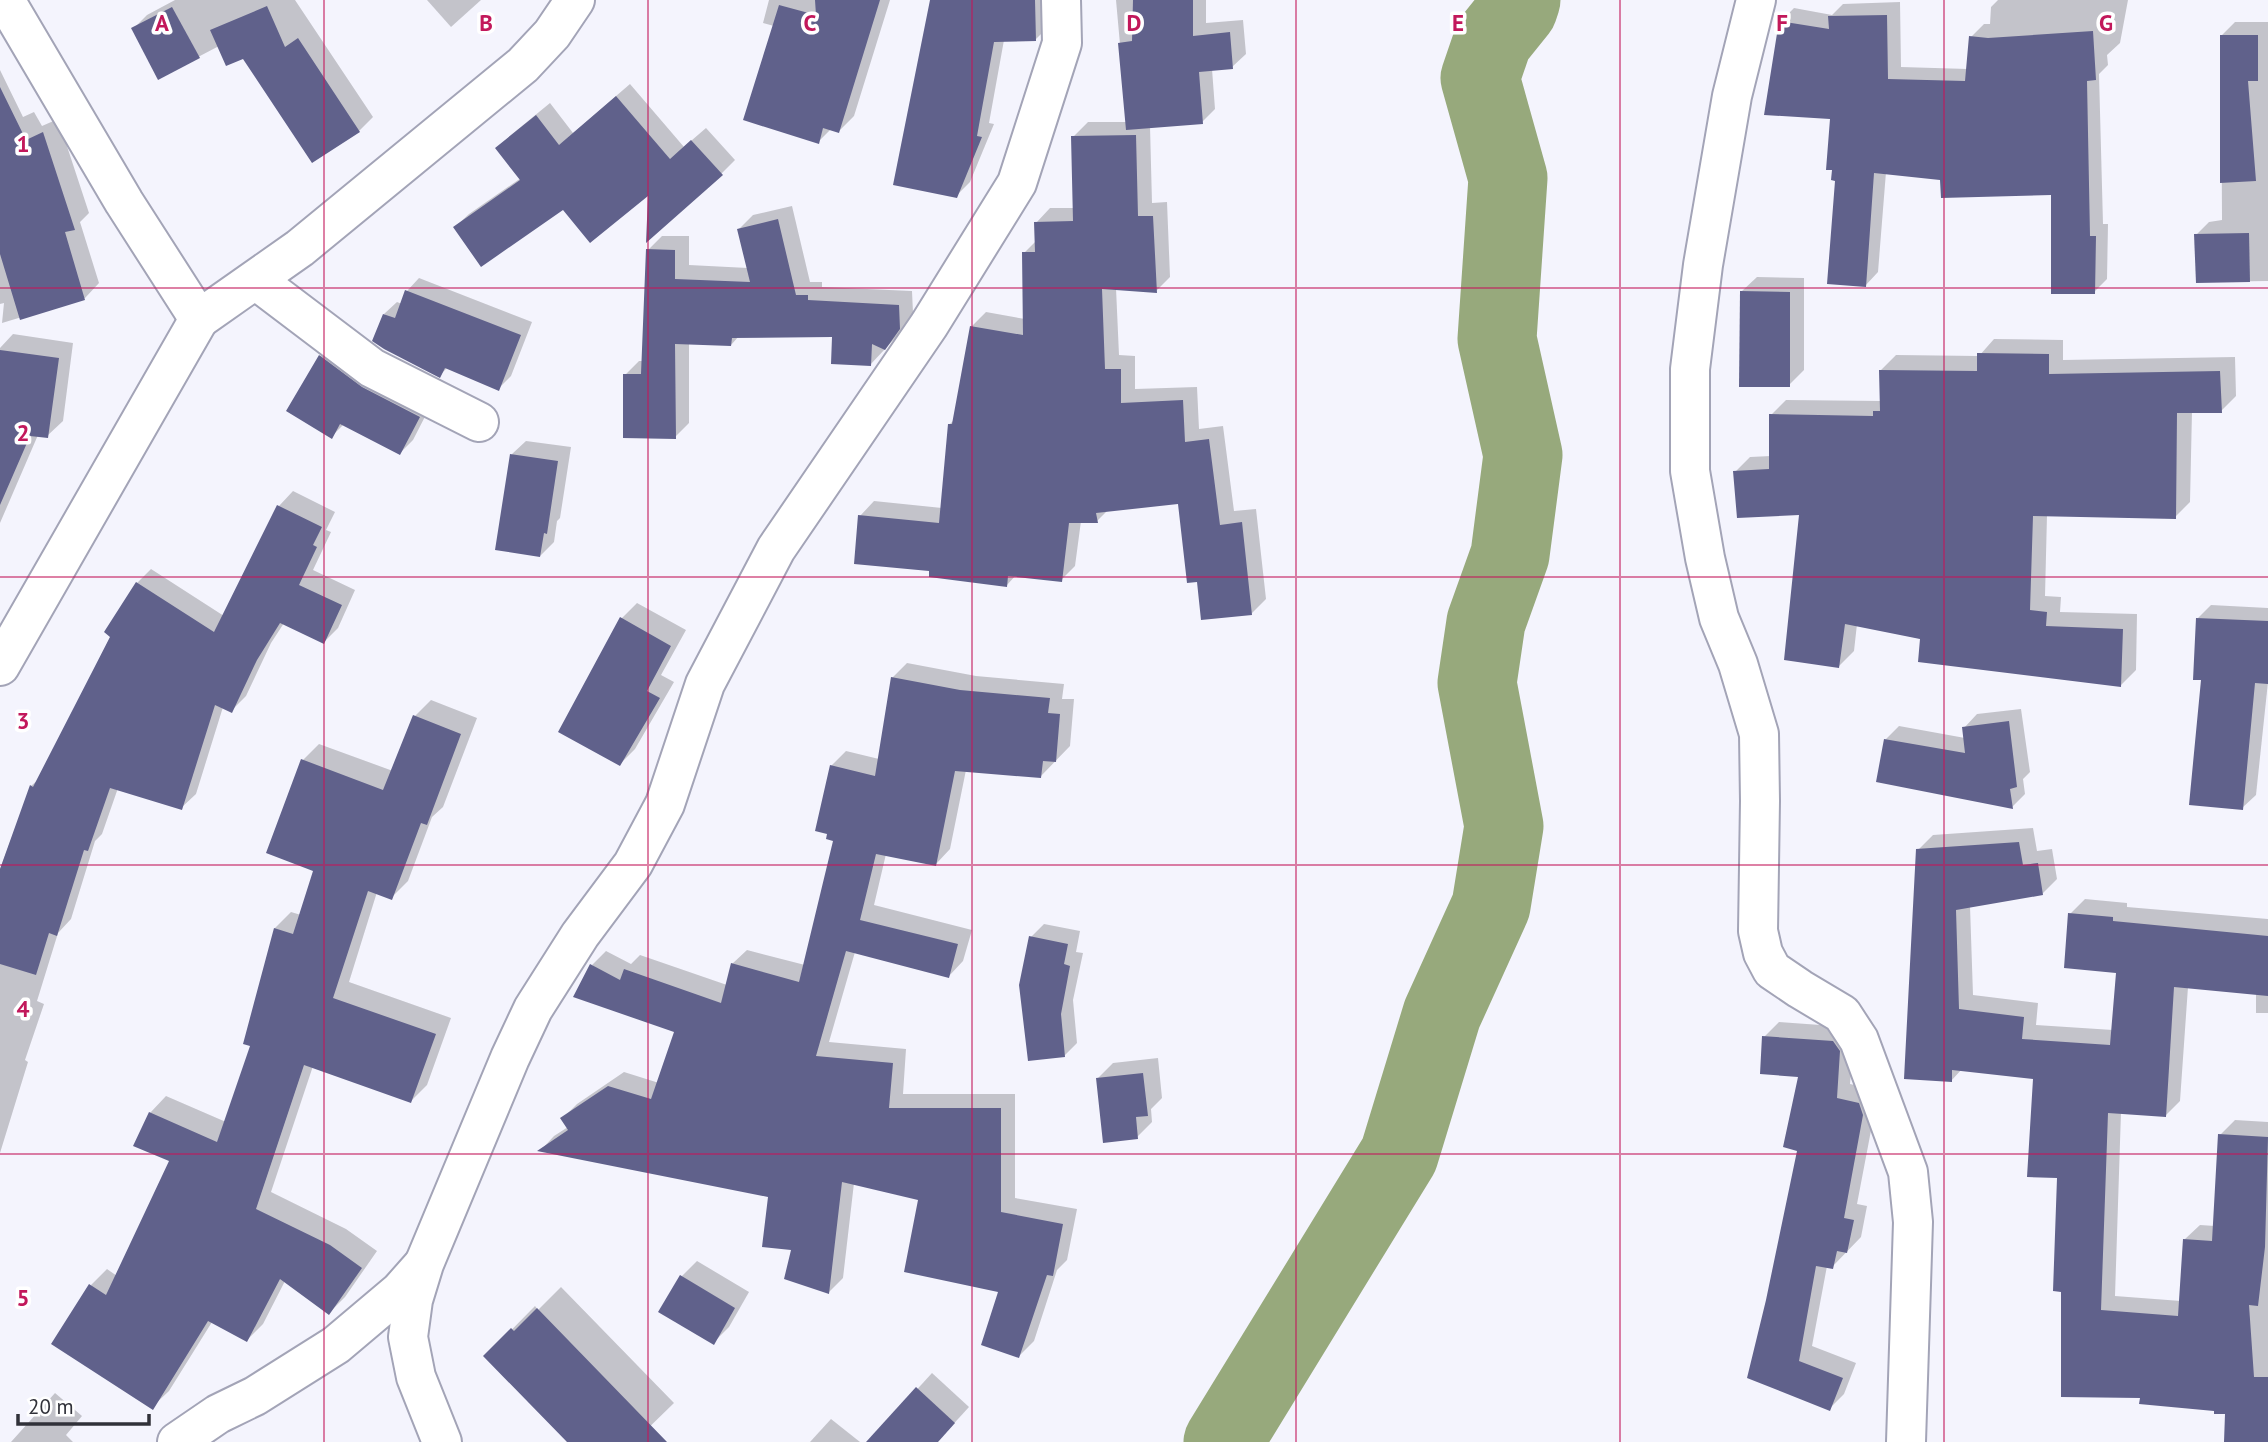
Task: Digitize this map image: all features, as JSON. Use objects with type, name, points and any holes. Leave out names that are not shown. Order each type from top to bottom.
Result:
[{"type":"street","points":[[5,0],[124,202],[199,319]]},
{"type":"street","points":[[0,666],[199,319],[257,281],[300,248],[523,65],[552,34],[575,0]]},
{"type":"street","points":[[442,1442],[416,1377],[408,1337],[413,1300],[424,1264],[510,1058],[533,1009],[580,935],[633,863],[665,804],[705,684],[776,549],[929,325],[1017,183],[1062,43],[1061,0]]},
{"type":"street","points":[[1756,0],[1732,96],[1703,265],[1690,369],[1690,471],[1705,558],[1719,618],[1738,664],[1759,734],[1758,931],[1763,953],[1772,970],[1842,1014],[1858,1040],[1908,1172],[1913,1222],[1906,1442]]},
{"type":"street","points":[[257,281],[372,368],[479,422]]},
{"type":"street","points":[[177,1442],[218,1414],[255,1396],[336,1345],[400,1291],[424,1264]]},
{"type":"building","points":[[815,0],[880,0],[839,133],[823,128],[819,144],[743,120],[779,5],[816,15]]},
{"type":"building","points":[[930,0],[1035,0],[1036,41],[994,42],[977,136],[982,137],[957,198],[893,185]]},
{"type":"building","points":[[1133,0],[1193,0],[1193,36],[1230,32],[1233,69],[1199,72],[1203,124],[1126,130],[1118,43],[1132,41]]},
{"type":"building","points":[[267,6],[285,47],[298,38],[360,132],[312,163],[243,59],[226,66],[210,30]]},
{"type":"building","points":[[172,7],[200,58],[158,80],[131,28]]},
{"type":"building","points":[[1887,15],[1888,79],[1965,81],[1969,36],[1988,38],[2093,31],[2096,80],[2087,81],[2090,236],[2096,236],[2095,294],[2051,294],[2051,195],[1941,198],[1940,180],[1874,173],[1866,287],[1827,284],[1835,181],[1831,180],[1832,170],[1826,170],[1830,119],[1764,115],[1779,21],[1829,29],[1828,16]]},
{"type":"building","points":[[2220,35],[2258,35],[2258,81],[2248,81],[2256,181],[2220,183]]},
{"type":"building","points":[[0,87],[26,140],[43,132],[75,230],[65,232],[85,300],[20,320],[0,254]]},
{"type":"building","points":[[616,96],[670,159],[691,140],[723,175],[646,243],[648,196],[590,243],[563,210],[481,267],[453,227],[520,180],[495,148],[536,115],[559,145]]},
{"type":"building","points":[[1136,135],[1138,216],[1153,216],[1157,293],[1102,289],[1105,369],[1121,369],[1121,403],[1183,400],[1185,442],[1209,439],[1220,525],[1242,522],[1252,615],[1201,620],[1197,582],[1187,583],[1178,504],[1096,513],[1098,523],[1069,523],[1062,582],[1008,576],[1007,587],[929,577],[929,571],[854,564],[858,515],[939,523],[948,424],[952,424],[970,326],[1023,335],[1022,252],[1035,252],[1034,222],[1073,221],[1071,136]]},
{"type":"building","points":[[778,219],[796,295],[808,295],[808,300],[899,305],[900,329],[885,350],[872,344],[871,366],[831,364],[832,337],[732,338],[731,346],[675,344],[676,439],[623,438],[623,374],[641,374],[646,249],[675,250],[675,279],[750,282],[737,229]]},
{"type":"building","points":[[2249,233],[2250,282],[2196,283],[2194,234]]},
{"type":"building","points":[[405,290],[521,335],[499,391],[445,368],[440,378],[372,341],[383,314],[395,318]]},
{"type":"building","points":[[1740,291],[1790,292],[1790,387],[1739,387]]},
{"type":"building","points":[[0,350],[59,358],[48,438],[30,436],[0,505]]},
{"type":"building","points":[[1977,353],[2049,354],[2049,374],[2220,371],[2222,413],[2177,413],[2176,519],[2033,516],[2030,610],[2047,612],[2046,626],[2123,629],[2121,687],[1918,662],[1920,639],[1845,624],[1839,668],[1784,660],[1799,515],[1737,518],[1733,471],[1769,469],[1769,414],[1873,416],[1873,411],[1880,411],[1879,370],[1977,371]]},
{"type":"building","points":[[319,355],[362,387],[420,417],[400,455],[340,424],[332,439],[286,411]]},
{"type":"building","points":[[510,454],[558,461],[547,534],[544,533],[540,557],[495,550]]},
{"type":"building","points":[[277,505],[322,527],[313,545],[317,547],[299,585],[342,605],[324,644],[280,623],[257,660],[232,713],[215,705],[182,810],[110,788],[88,851],[84,850],[57,936],[49,933],[36,975],[0,964],[0,869],[30,785],[33,787],[110,637],[104,632],[136,582],[214,632]]},
{"type":"building","points":[[620,617],[671,646],[647,691],[660,698],[620,766],[558,732]]},
{"type":"building","points":[[2196,618],[2268,621],[2268,684],[2255,683],[2243,810],[2189,805],[2201,680],[2193,680]]},
{"type":"building","points":[[891,677],[960,690],[1050,698],[1048,713],[1060,714],[1056,762],[1043,761],[1041,778],[955,771],[936,866],[876,854],[860,920],[958,944],[949,978],[846,951],[816,1056],[893,1063],[889,1108],[1001,1108],[1001,1212],[1063,1224],[1053,1276],[1047,1275],[1019,1358],[981,1345],[998,1292],[904,1272],[918,1200],[842,1182],[829,1294],[784,1279],[791,1250],[762,1247],[768,1197],[537,1151],[568,1130],[560,1118],[608,1086],[651,1099],[674,1032],[573,997],[590,964],[620,980],[624,969],[721,1003],[731,963],[799,982],[833,841],[826,839],[827,834],[815,831],[830,765],[875,776]]},
{"type":"building","points":[[413,715],[461,734],[427,825],[421,823],[392,900],[368,891],[333,998],[436,1034],[411,1103],[304,1065],[256,1209],[330,1245],[362,1268],[329,1315],[280,1279],[247,1342],[208,1321],[153,1410],[51,1344],[89,1284],[106,1295],[169,1161],[133,1146],[149,1112],[217,1142],[250,1046],[243,1044],[274,928],[293,934],[313,871],[266,853],[301,759],[383,790]]},
{"type":"building","points":[[2009,721],[2017,787],[2010,789],[2013,809],[1876,782],[1884,739],[1965,753],[1962,727]]},
{"type":"building","points":[[2019,842],[2023,865],[2038,863],[2043,895],[1956,910],[1959,1009],[2024,1017],[2022,1039],[2110,1045],[2116,973],[2064,968],[2068,913],[2113,917],[2113,921],[2268,936],[2268,996],[2174,987],[2166,1117],[2108,1113],[2101,1310],[2178,1316],[2183,1239],[2212,1241],[2218,1134],[2268,1137],[2265,1247],[2258,1306],[2249,1305],[2254,1377],[2268,1377],[2268,1442],[2224,1442],[2225,1414],[2214,1414],[2214,1411],[2139,1404],[2140,1398],[2061,1397],[2061,1292],[2053,1291],[2057,1178],[2027,1177],[2033,1079],[1952,1070],[1952,1082],[1904,1079],[1916,849]]},
{"type":"building","points":[[1029,936],[1068,944],[1064,964],[1070,966],[1061,1014],[1065,1057],[1028,1061],[1019,985]]},
{"type":"building","points":[[1762,1036],[1833,1041],[1840,1051],[1837,1098],[1859,1103],[1863,1115],[1844,1218],[1854,1220],[1847,1253],[1837,1251],[1833,1269],[1816,1266],[1799,1361],[1843,1378],[1830,1411],[1747,1378],[1797,1151],[1783,1147],[1798,1077],[1760,1074]]},
{"type":"building","points":[[1143,1073],[1148,1116],[1136,1117],[1138,1139],[1103,1143],[1096,1078]]},
{"type":"building","points":[[680,1275],[735,1308],[714,1345],[658,1312]]},
{"type":"building","points":[[537,1308],[667,1442],[567,1442],[483,1356],[511,1328],[514,1331]]},
{"type":"building","points":[[916,1387],[955,1423],[938,1442],[866,1442]]},
{"type":"waterway","points":[[1223,1442],[1399,1155],[1442,1014],[1491,906],[1504,826],[1477,683],[1486,622],[1510,555],[1523,455],[1497,339],[1508,178],[1480,78],[1493,40],[1518,9],[1521,0]]}]
